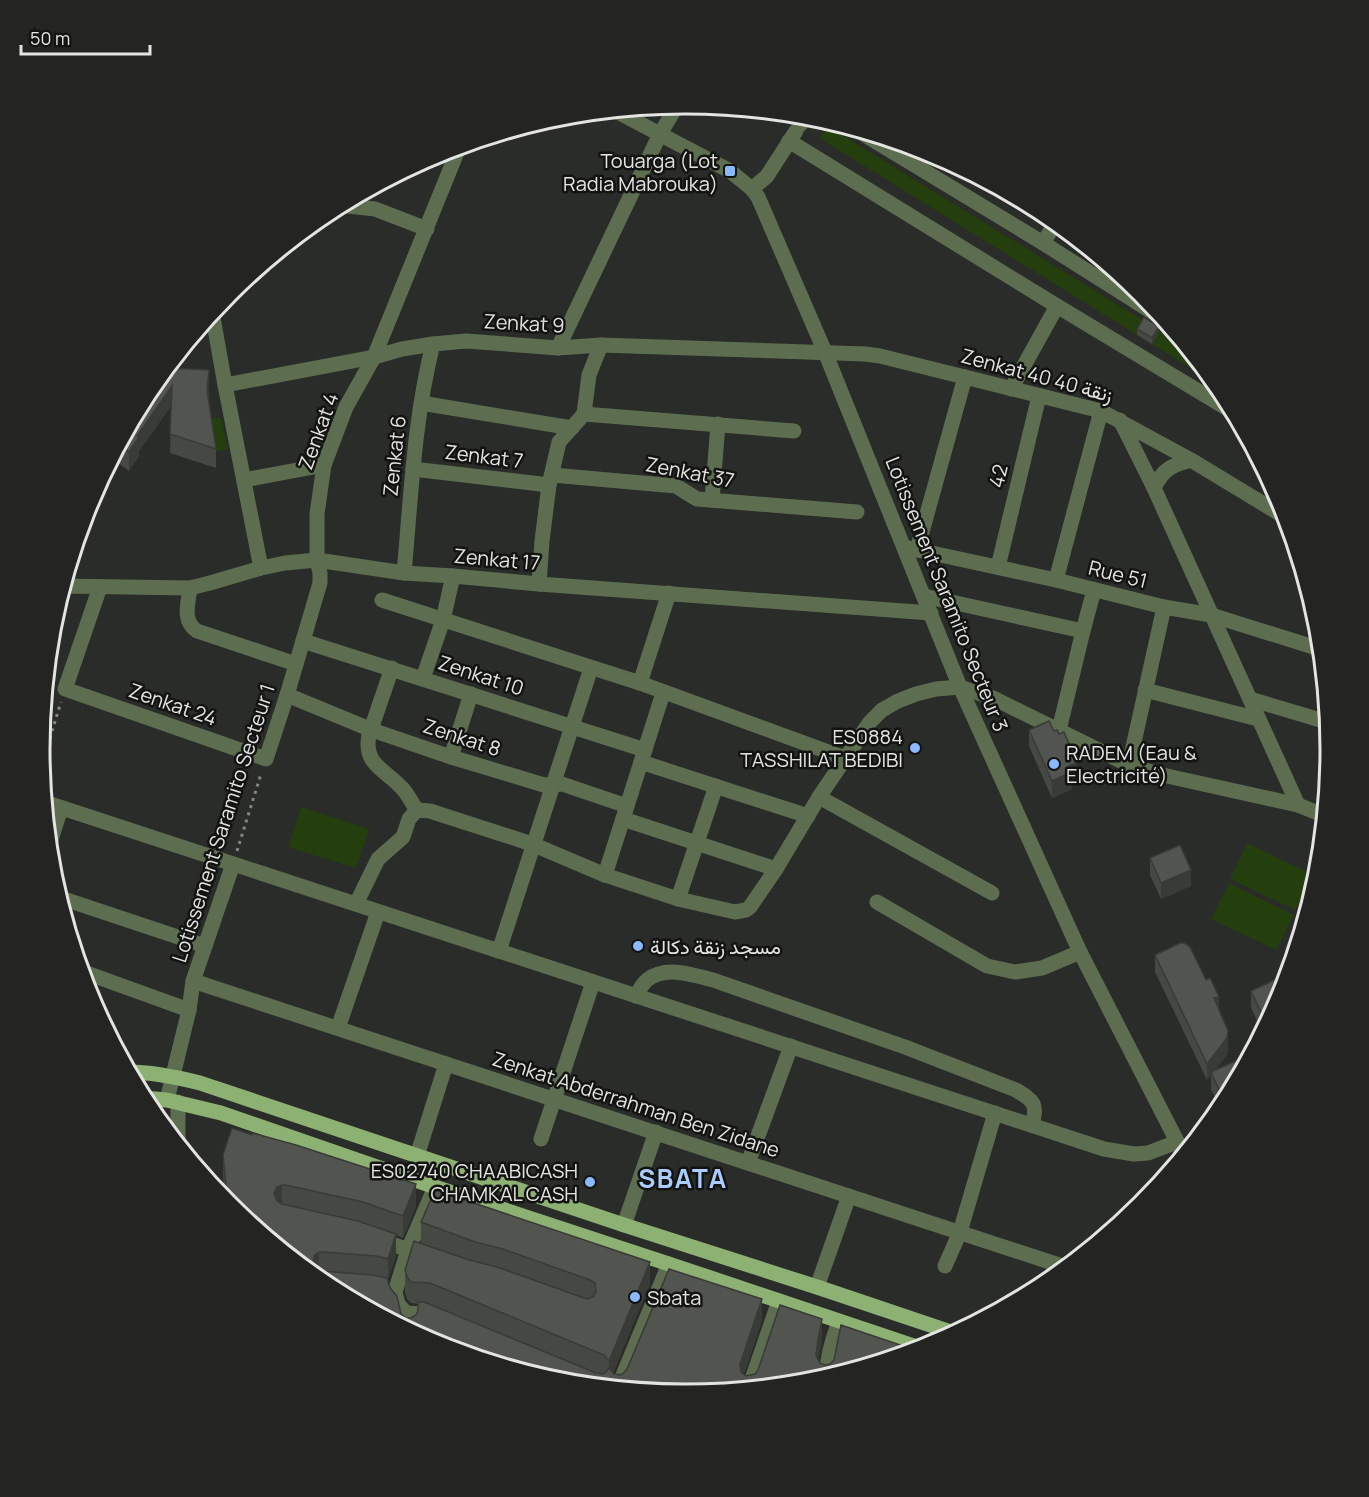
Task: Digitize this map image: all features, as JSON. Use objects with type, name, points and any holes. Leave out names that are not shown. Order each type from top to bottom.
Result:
[{"type":"main road","points":[[139,1072],[172,1076],[200,1083],[941,1329]]},
{"type":"main road","points":[[156,1099],[221,1113],[435,1187],[906,1343]]},
{"type":"street","points":[[558,348],[660,134],[672,114]]},
{"type":"street","name":"Lotissement Saramito Secteur 3","points":[[627,117],[730,171],[752,189],[762,206],[911,549],[924,596],[960,687],[1080,952],[1179,1146]]},
{"type":"street","points":[[752,189],[767,176],[798,128],[1057,306],[1215,401]]},
{"type":"street","points":[[880,144],[1137,303]]},
{"type":"street","name":"Zenkat 4","points":[[317,560],[317,514],[324,465],[346,407],[374,357],[456,156]]},
{"type":"street","points":[[355,207],[375,209],[427,229]]},
{"type":"street","points":[[1043,243],[1051,231]]},
{"type":"street","points":[[1011,389],[1057,306]]},
{"type":"street","points":[[214,322],[261,568]]},
{"type":"street","name":"Zenkat 9","points":[[225,385],[374,357],[402,349],[466,341],[558,348],[601,345],[825,352]]},
{"type":"street","name":"Zenkat 6","points":[[404,573],[421,403],[434,344]]},
{"type":"street","points":[[539,584],[543,529],[550,480],[559,442],[584,414],[590,375],[601,345]]},
{"type":"street","name":"Zenkat 40 زنقة 40","points":[[825,352],[880,356],[1101,411],[1191,460],[1272,509]]},
{"type":"street","points":[[911,549],[965,377]]},
{"type":"street","name":"42","points":[[998,567],[1039,396]]},
{"type":"street","points":[[421,403],[572,428]]},
{"type":"street","points":[[1056,580],[1101,411]]},
{"type":"street","points":[[584,414],[794,431]]},
{"type":"street","points":[[1120,420],[1154,488],[1298,805]]},
{"type":"street","points":[[712,500],[718,424]]},
{"type":"street","points":[[1154,488],[1159,477],[1169,468],[1191,460]]},
{"type":"street","points":[[244,480],[324,465]]},
{"type":"street","name":"Zenkat 7","points":[[413,469],[550,480]]},
{"type":"street","name":"Zenkat 37","points":[[550,480],[676,486],[697,499],[857,512]]},
{"type":"street","name":"Rue 51","points":[[911,549],[1056,580],[1164,607],[1212,615],[1311,646]]},
{"type":"street","name":"Zenkat 17","points":[[71,586],[190,588],[285,562],[317,560],[404,573],[931,613]]},
{"type":"street","name":"Lotissement Saramito Secteur 1","points":[[266,759],[320,583],[317,560]]},
{"type":"street","points":[[423,678],[443,620],[453,576]]},
{"type":"street","points":[[65,689],[100,587]]},
{"type":"street","points":[[190,588],[186,615],[188,623],[197,631],[296,664]]},
{"type":"street","points":[[1059,730],[1094,590]]},
{"type":"street","points":[[640,683],[669,593]]},
{"type":"street","points":[[924,596],[1083,631]]},
{"type":"street","points":[[382,600],[640,683],[845,758]]},
{"type":"street","points":[[1129,765],[1164,607]]},
{"type":"street","name":"Zenkat 10","points":[[303,641],[571,725],[716,786],[808,816]]},
{"type":"street","points":[[392,668],[367,743],[368,752],[377,766],[401,786],[417,810]]},
{"type":"street","points":[[499,951],[591,668]]},
{"type":"street","points":[[417,810],[430,811],[532,844],[605,875],[678,899],[735,912],[746,910],[776,869],[819,797],[870,722],[898,701],[936,689],[960,687],[993,698],[1129,765],[1158,774],[1298,805],[1316,812]]},
{"type":"street","name":"Zenkat 24","points":[[65,689],[266,759]]},
{"type":"street","points":[[1145,690],[1258,718]]},
{"type":"street","points":[[605,875],[663,693]]},
{"type":"street","points":[[451,757],[471,694]]},
{"type":"street","name":"Zenkat 8","points":[[287,695],[372,730],[451,757],[544,785],[562,784],[698,843],[776,869]]},
{"type":"street","points":[[1250,699],[1319,719]]},
{"type":"street","points":[[678,899],[716,786]]},
{"type":"street","points":[[819,797],[992,893]]},
{"type":"street","points":[[52,805],[1104,1149],[1134,1154],[1177,1148]]},
{"type":"street","points":[[55,828],[61,808]]},
{"type":"street","points":[[356,904],[378,859],[404,837],[409,819],[417,810]]},
{"type":"street","name":"Lotissement Saramito Secteur 1","points":[[176,1127],[172,1076],[194,981],[233,864]]},
{"type":"street","points":[[68,900],[205,946]]},
{"type":"street","points":[[877,902],[987,966],[1015,972],[1042,968],[1080,952]]},
{"type":"street","points":[[338,1028],[378,912]]},
{"type":"street","points":[[636,996],[646,981],[655,975],[670,972],[683,973],[713,980],[905,1047],[1016,1090],[1035,1105],[1032,1125]]},
{"type":"street","points":[[91,975],[189,1010]]},
{"type":"street","name":"Zenkat Abderrahman Ben Zidane","points":[[194,981],[1055,1264]]},
{"type":"street","points":[[541,1139],[593,982]]},
{"type":"street","points":[[748,1163],[791,1046]]},
{"type":"street","points":[[417,1156],[446,1064]]},
{"type":"street","points":[[945,1266],[960,1232],[995,1113]]},
{"type":"street","points":[[624,1225],[656,1132]]},
{"type":"street","points":[[404,1318],[389,1291],[397,1280],[435,1187]]},
{"type":"street","points":[[817,1287],[849,1196]]},
{"type":"street","points":[[361,1233],[440,1261]]},
{"type":"street","points":[[621,1380],[669,1264]]},
{"type":"street","points":[[752,1379],[779,1301]]},
{"type":"street","points":[[412,1322],[426,1314],[448,1323]]},
{"type":"street","points":[[827,1367],[831,1343],[839,1322]]},
{"type":"path","points":[[50,736],[65,689]]},
{"type":"path","name":"Lotissement Saramito Secteur 1","points":[[233,864],[266,759]]},
{"type":"green space","points":[[825,130],[838,133],[1165,334],[1193,370],[1152,344],[1159,332],[1144,323],[1137,335],[819,138]]},
{"type":"green space","points":[[208,418],[221,418],[228,449],[213,452]]},
{"type":"green space","points":[[301,807],[369,829],[356,868],[288,847]]},
{"type":"green space","points":[[1247,843],[1307,872],[1301,898],[1295,910],[1230,879]]},
{"type":"green space","points":[[1229,883],[1294,915],[1276,950],[1211,919]]},
{"type":"building","points":[[1144,317],[1159,327],[1152,338],[1137,329]]},
{"type":"building","points":[[176,369],[209,370],[207,390],[216,449],[170,434],[172,386],[137,436],[139,437],[129,452],[125,449],[135,431]]},
{"type":"building","points":[[1049,721],[1054,731],[1057,730],[1059,734],[1064,732],[1077,762],[1069,766],[1072,772],[1052,781],[1029,730]]},
{"type":"building","points":[[1180,845],[1191,870],[1161,883],[1150,858]]},
{"type":"building","points":[[1180,943],[1190,947],[1206,980],[1210,978],[1219,997],[1214,998],[1228,1031],[1227,1038],[1207,1064],[1155,955]]},
{"type":"building","points":[[1276,979],[1261,1013],[1251,991]]},
{"type":"building","points":[[1237,1060],[1219,1090],[1211,1072]]},
{"type":"building","points":[[232,1128],[296,1145],[416,1184],[403,1216],[363,1202],[286,1185],[277,1187],[274,1193],[277,1201],[282,1204],[358,1221],[396,1234],[388,1259],[319,1252],[315,1255],[314,1263],[266,1226],[226,1188],[223,1155]]},
{"type":"building","points":[[435,1190],[650,1262],[609,1361],[604,1355],[430,1283],[411,1282],[405,1270],[414,1241],[584,1298],[593,1297],[596,1292],[595,1283],[590,1280],[421,1222]]},
{"type":"building","points":[[669,1269],[762,1299],[740,1364],[741,1372],[746,1376],[755,1374],[758,1370],[780,1305],[822,1319],[816,1355],[820,1363],[825,1365],[834,1360],[841,1325],[901,1345],[849,1362],[767,1378],[684,1384],[602,1378],[520,1362],[441,1335],[404,1318],[367,1298],[325,1271],[387,1278],[390,1288],[397,1296],[401,1314],[406,1318],[416,1315],[418,1302],[424,1302],[602,1374],[609,1368],[614,1374],[620,1375],[627,1369]]},
{"type":"place","name":"Touarga (Lot Radia Mabrouka)","points":[[730,171]]},
{"type":"place","name":"ES0884 TASSHILAT BEDIBI","points":[[915,748]]},
{"type":"place","name":"RADEM (Eau & Electricité)","points":[[1054,764]]},
{"type":"place","name":"مسجد زنقة دكالة","points":[[638,946]]},
{"type":"place","name":"ES02740 CHAABICASH CHAMKAL CASH","points":[[590,1182]]},
{"type":"place","name":"Sbata","points":[[635,1297]]},
{"type":"district","name":"SBATA","points":[[683,1178]]}]
